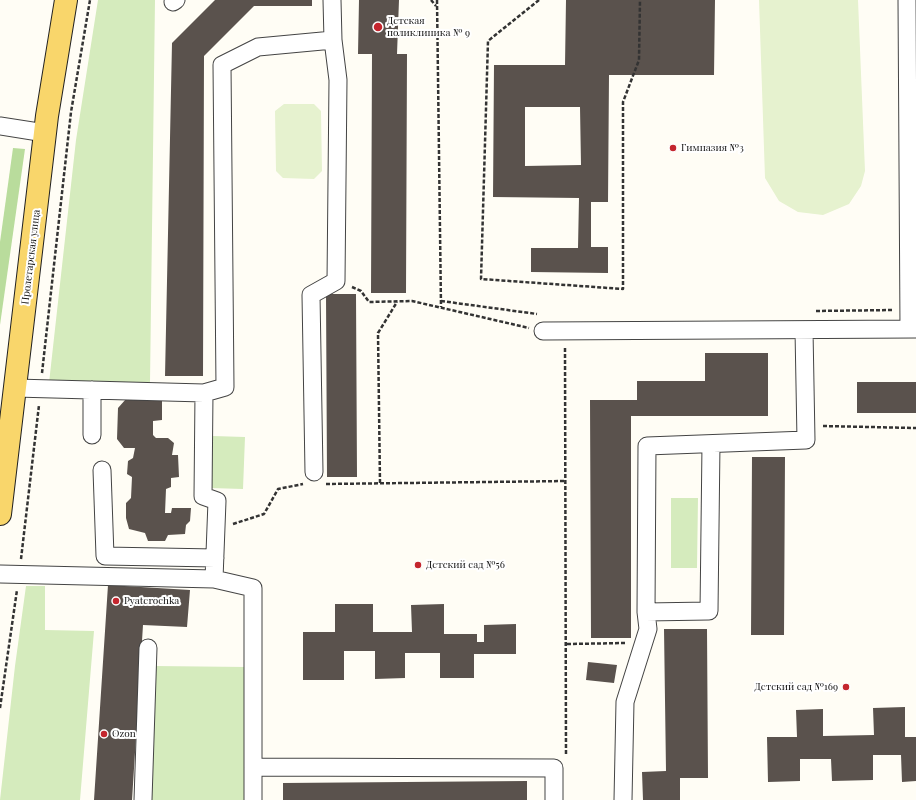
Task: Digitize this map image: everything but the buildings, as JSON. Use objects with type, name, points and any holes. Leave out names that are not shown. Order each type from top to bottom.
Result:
[{"type":"main road","name":"Пролетарская улица","points":[[0,514],[45,133],[66,0]]},
{"type":"street","points":[[316,480],[311,295],[336,281],[338,80],[333,40],[332,0]]},
{"type":"street","points":[[542,323],[565,331],[913,329],[907,0]]},
{"type":"street","points":[[15,388],[204,393],[225,387],[222,65],[258,47],[333,40]]},
{"type":"street","points":[[0,126],[45,133]]},
{"type":"street","points":[[623,800],[625,702],[648,629],[646,612],[647,446],[806,440],[804,330]]},
{"type":"street","points":[[92,390],[92,435]]},
{"type":"street","points":[[204,393],[203,496],[217,501],[214,579]]},
{"type":"street","points":[[646,612],[709,611],[711,444]]},
{"type":"street","points":[[102,470],[105,556],[215,558]]},
{"type":"street","points":[[0,574],[214,579],[254,588],[253,800]]},
{"type":"street","points":[[143,800],[148,648]]},
{"type":"street","points":[[253,767],[554,768],[554,800]]},
{"type":"path","points":[[0,708],[19,574],[71,112],[90,0]]},
{"type":"path","points":[[431,0],[436,7]]},
{"type":"path","points":[[437,0],[441,307]]},
{"type":"path","points":[[539,0],[488,41],[481,279],[623,289],[623,102],[640,60],[640,0]]},
{"type":"path","points":[[336,281],[361,291],[369,302],[412,301],[542,323]]},
{"type":"path","points":[[380,483],[378,332],[397,301]]},
{"type":"path","points":[[441,301],[542,323]]},
{"type":"path","points":[[812,311],[900,310]]},
{"type":"path","points":[[554,768],[567,755],[565,331]]},
{"type":"path","points":[[806,426],[916,428]]},
{"type":"path","points":[[216,530],[264,514],[278,489],[316,480],[380,483],[566,481]]},
{"type":"path","points":[[567,644],[644,642]]},
{"type":"green space","points":[[98,0],[155,0],[150,382],[49,383],[76,140]]},
{"type":"green space","points":[[759,0],[858,0],[865,171],[861,186],[849,204],[823,215],[798,212],[779,201],[765,178]]},
{"type":"green space","points":[[284,104],[314,104],[321,111],[322,171],[314,179],[283,178],[276,171],[275,111]]},
{"type":"green space","points":[[13,148],[25,149],[0,325],[0,242]]},
{"type":"green space","points":[[213,436],[245,437],[243,489],[210,488]]},
{"type":"green space","points":[[671,498],[698,498],[697,568],[671,568]]},
{"type":"green space","points":[[26,586],[45,586],[45,630],[94,631],[80,800],[0,800],[15,666]]},
{"type":"green space","points":[[154,666],[247,667],[245,800],[152,800]]},
{"type":"place","name":"Детская поликлиника № 9","points":[[378,27]]},
{"type":"place","name":"Гимназия №3","points":[[673,148]]},
{"type":"place","name":"Детский сад №56","points":[[418,565]]},
{"type":"place","name":"Pyaterochka","points":[[116,601]]},
{"type":"place","name":"Детский сад №169","points":[[846,687]]},
{"type":"place","name":"Ozon","points":[[104,734]]}]
